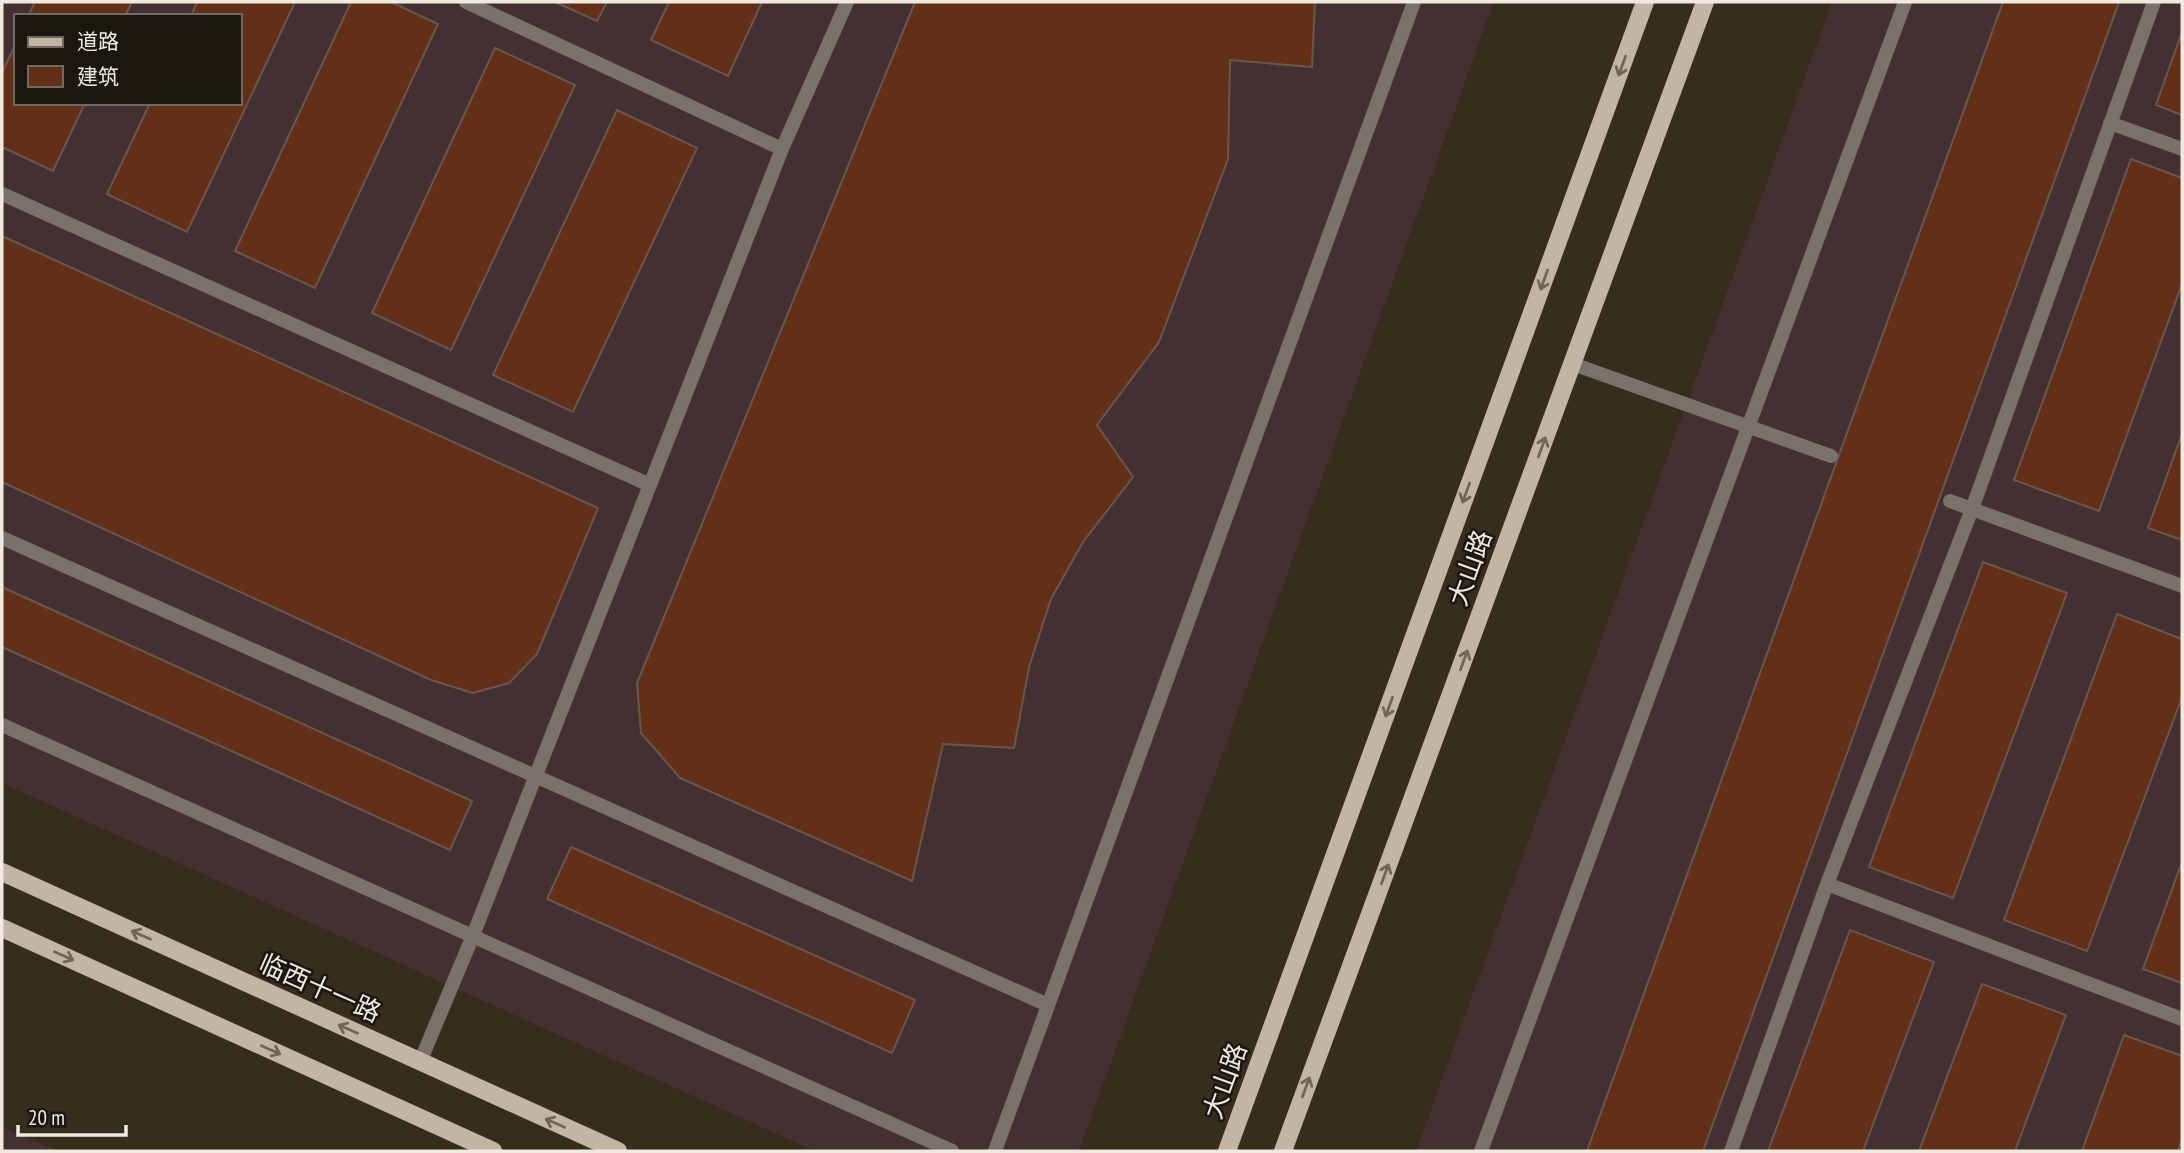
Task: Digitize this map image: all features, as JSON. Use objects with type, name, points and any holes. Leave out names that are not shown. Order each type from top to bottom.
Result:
[{"type":"main road","name":"大山路","points":[[1227,1151],[1645,2]]},
{"type":"main road","name":"大山路","points":[[1283,1151],[1705,2]]},
{"type":"main road","name":"临西十一路","points":[[2,872],[618,1151]]},
{"type":"main road","points":[[2,928],[493,1151]]},
{"type":"lane","points":[[466,2],[782,149]]},
{"type":"lane","points":[[420,1062],[472,938],[782,149],[847,2]]},
{"type":"lane","points":[[995,1151],[1414,2]]},
{"type":"lane","points":[[1481,1151],[1905,2]]},
{"type":"lane","points":[[1731,1151],[1827,884],[1972,509],[2154,2]]},
{"type":"lane","points":[[2110,123],[2182,149]]},
{"type":"lane","points":[[2,194],[650,485]]},
{"type":"lane","points":[[1573,364],[1831,456]]},
{"type":"lane","points":[[1950,500],[2182,586]]},
{"type":"lane","points":[[2,538],[536,774],[1048,1005]]},
{"type":"lane","points":[[2,725],[952,1151]]},
{"type":"lane","points":[[1827,884],[2182,1020]]},
{"type":"shaded area","points":[[2,2],[1494,2],[1079,1151],[815,1151],[2,783]]},
{"type":"shaded area","points":[[1832,2],[2182,2],[2182,1151],[1416,1151]]},
{"type":"shaded area","points":[[2,1127],[58,1151],[2,1151]]},
{"type":"building","points":[[35,2],[132,2],[126,14],[29,14]]},
{"type":"building","points":[[197,2],[295,2],[187,232],[107,194],[149,105],[242,105],[242,14],[192,14]]},
{"type":"building","points":[[351,2],[391,2],[438,24],[315,288],[235,251]]},
{"type":"building","points":[[555,2],[607,2],[597,21]]},
{"type":"building","points":[[669,2],[762,2],[728,76],[651,40]]},
{"type":"building","points":[[915,2],[1315,2],[1312,67],[1230,60],[1228,159],[1159,342],[1097,425],[1133,477],[1083,542],[1051,599],[1029,667],[1014,748],[943,744],[912,881],[680,778],[641,733],[637,683]]},
{"type":"building","points":[[2003,2],[2119,2],[1703,1151],[1587,1151]]},
{"type":"building","points":[[2182,32],[2182,115],[2156,105]]},
{"type":"building","points":[[14,47],[14,105],[84,105],[53,171],[2,147],[2,73]]},
{"type":"building","points":[[495,48],[575,85],[451,350],[372,313]]},
{"type":"building","points":[[617,110],[697,148],[573,412],[493,375]]},
{"type":"building","points":[[2131,159],[2182,178],[2182,284],[2099,511],[2014,480]]},
{"type":"building","points":[[2,236],[598,508],[537,654],[509,683],[473,693],[431,680],[2,482]]},
{"type":"building","points":[[2182,434],[2182,540],[2148,528]]},
{"type":"building","points":[[1983,562],[2067,593],[1953,898],[1869,867]]},
{"type":"building","points":[[2,587],[472,801],[450,850],[2,647]]},
{"type":"building","points":[[2117,614],[2182,639],[2182,697],[2087,951],[2004,920]]},
{"type":"building","points":[[571,847],[915,1000],[892,1053],[547,899]]},
{"type":"building","points":[[2182,862],[2182,983],[2143,969]]},
{"type":"building","points":[[1850,930],[1934,962],[1863,1151],[1768,1151]]},
{"type":"building","points":[[1982,984],[2066,1015],[2015,1151],[1919,1151]]},
{"type":"building","points":[[2124,1035],[2182,1056],[2182,1140],[2178,1151],[2082,1151]]}]
